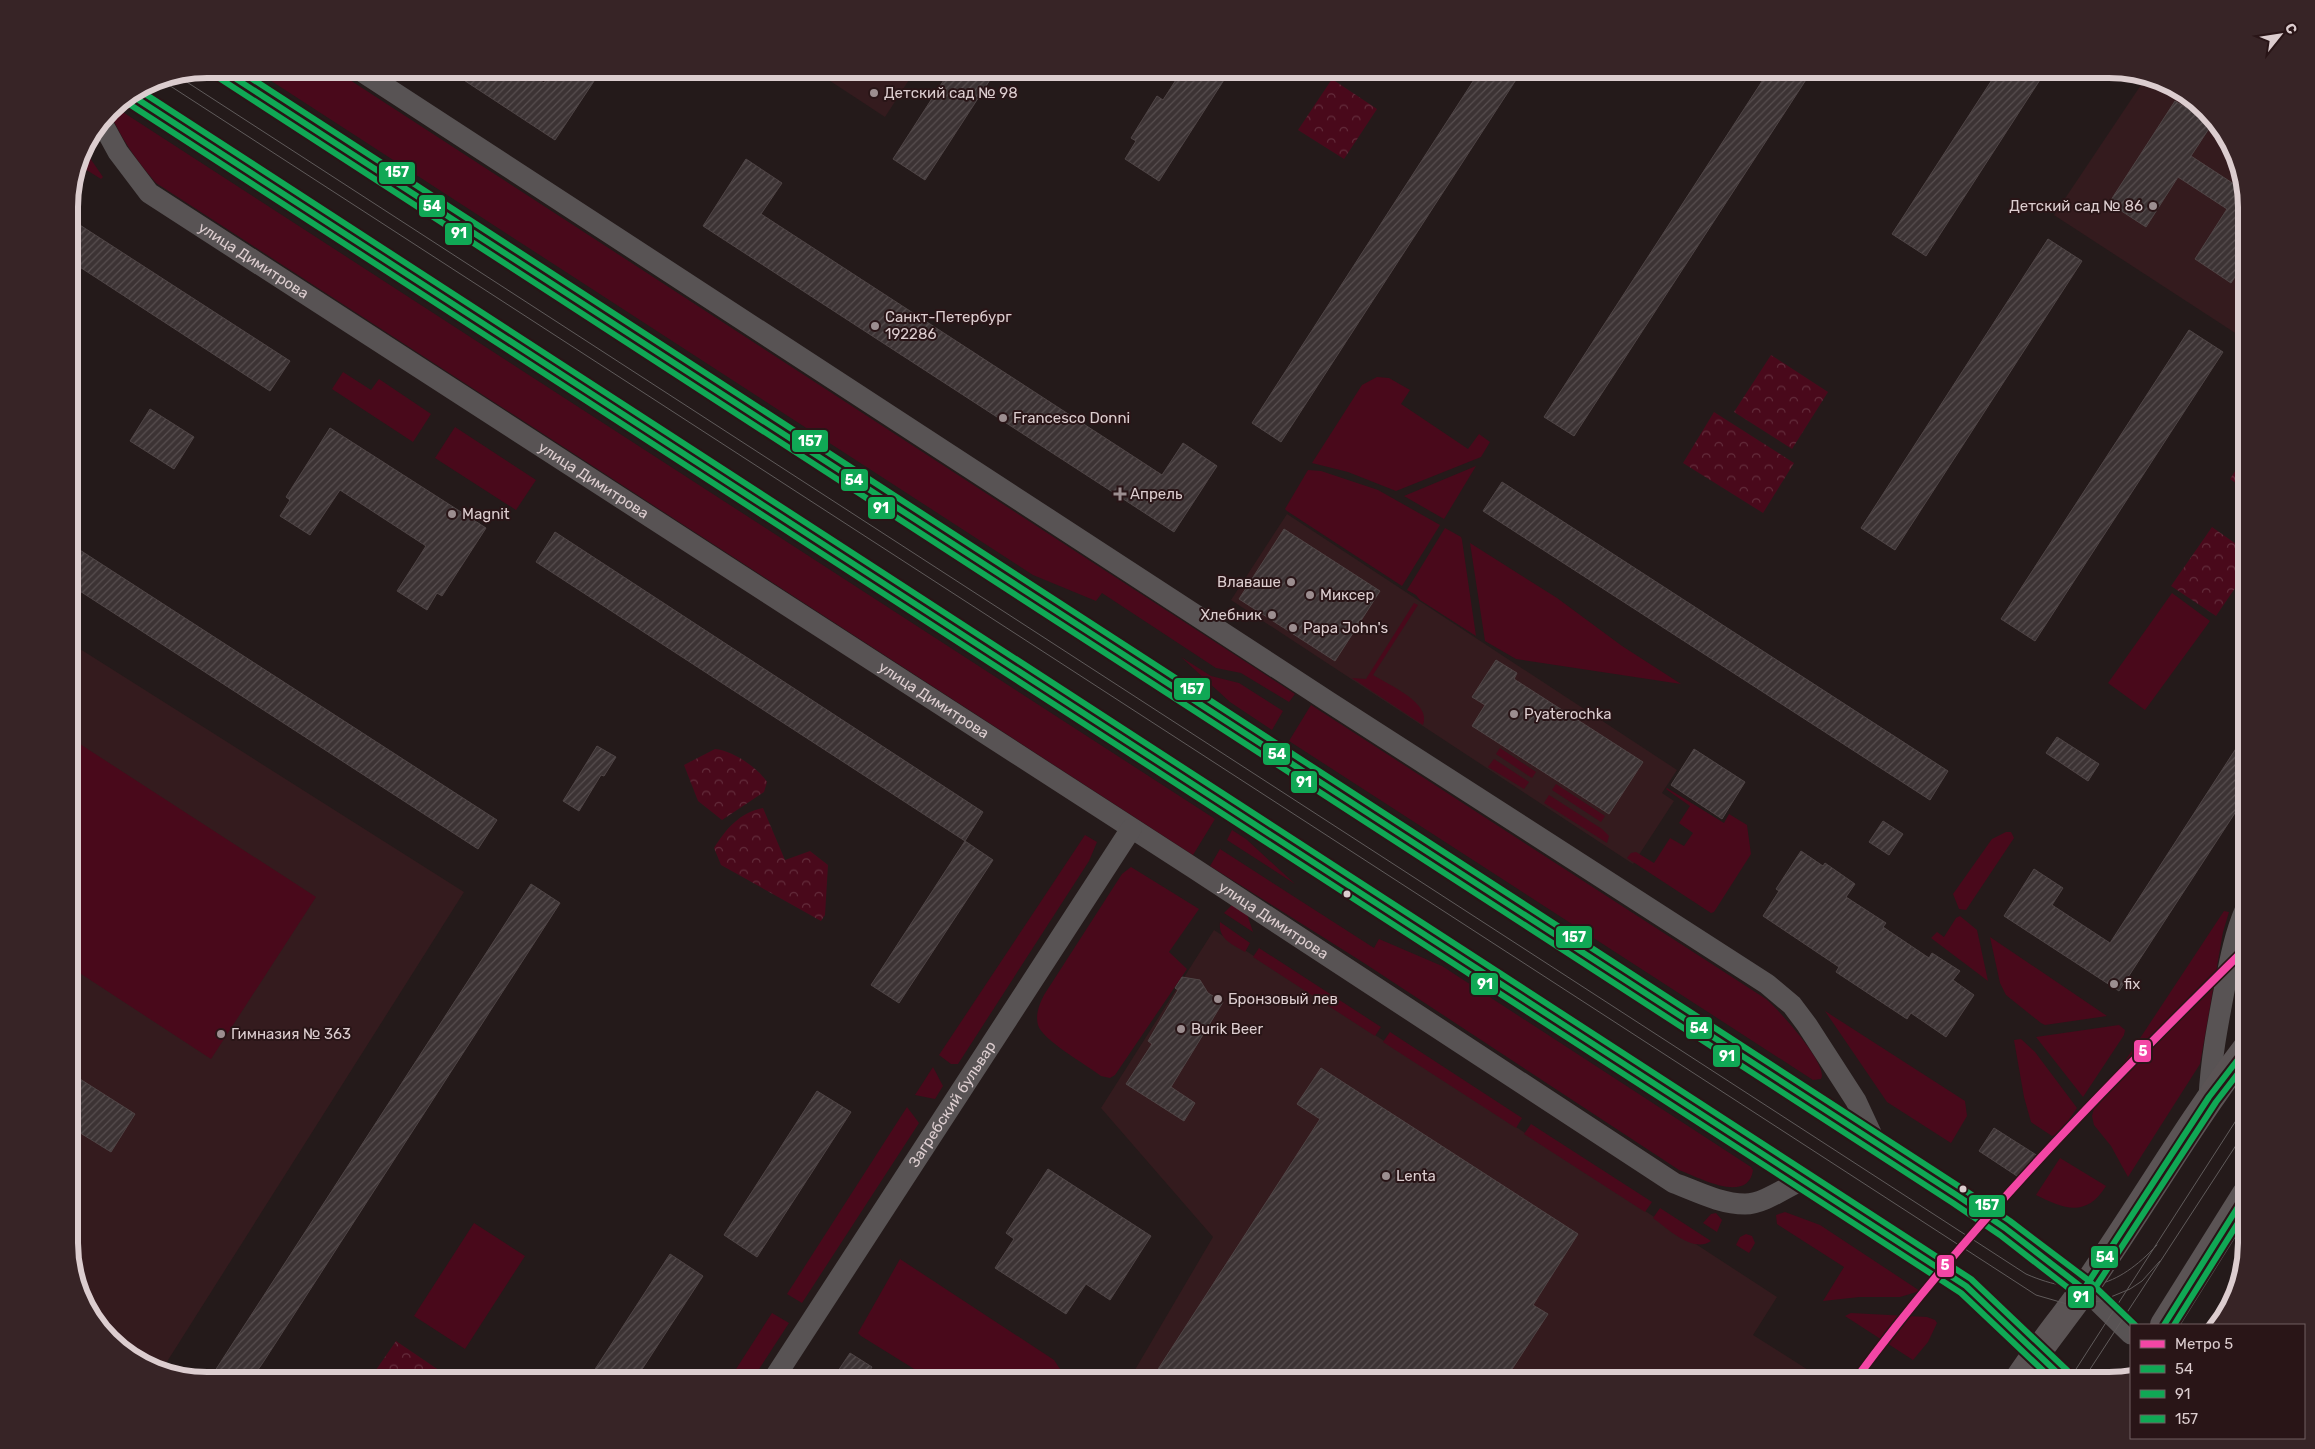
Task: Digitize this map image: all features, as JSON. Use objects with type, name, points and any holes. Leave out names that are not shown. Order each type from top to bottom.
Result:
[{"type":"main road","points":[[2023,1372],[2084,1289],[2209,1097],[2238,1060]]},
{"type":"main road","points":[[2165,1324],[2238,1207]]},
{"type":"street","points":[[235,78],[669,357],[2005,1228],[2084,1289],[2130,1333]]},
{"type":"street","points":[[372,78],[1336,707],[1767,984],[1792,1004],[1807,1025],[1856,1102],[1876,1144]]},
{"type":"street","points":[[136,98],[1966,1286],[2057,1372]]},
{"type":"street","name":"улица Димитрова","points":[[105,127],[118,152],[149,193],[1674,1183],[1722,1201],[1746,1204],[1765,1198],[1802,1180]]},
{"type":"street","name":"Загребский бульвар","points":[[778,1372],[1131,829]]},
{"type":"street","points":[[2209,1097],[2210,1063],[2238,926]]},
{"type":"shaded area","name":"Детский сад № 98","points":[[826,78],[910,78],[885,117]]},
{"type":"shaded area","name":"Детский сад № 86","points":[[2143,82],[2158,87],[2187,104],[2216,135],[2231,165],[2235,182],[2237,198],[2237,334],[2054,215]]},
{"type":"shaded area","points":[[1287,514],[1677,770],[1662,793],[1674,801],[1633,864],[1231,600]]},
{"type":"shaded area","name":"Гимназия № 363","points":[[78,648],[464,892],[165,1365],[135,1350],[99,1314],[84,1284],[78,1251]]},
{"type":"shaded area","points":[[1214,930],[1777,1297],[1753,1335],[1811,1372],[1134,1372],[1213,1237],[1101,1108]]},
{"type":"green space","points":[[267,78],[347,78],[1295,694],[1289,702],[1241,673],[1216,668],[1102,593],[1096,601],[1033,575]]},
{"type":"green space","points":[[1332,79],[1377,109],[1344,159],[1298,130]]},
{"type":"green space","points":[[121,111],[1215,819],[1193,855],[156,183],[136,158],[113,118]]},
{"type":"green space","points":[[88,155],[103,177],[101,179],[84,168]]},
{"type":"green space","points":[[1771,355],[1828,392],[1792,449],[1734,412]]},
{"type":"green space","points":[[343,372],[371,390],[379,379],[431,414],[413,442],[332,389]]},
{"type":"green space","points":[[1377,377],[1389,378],[1410,390],[1401,404],[1468,449],[1479,434],[1490,442],[1481,457],[1396,491],[1348,472],[1312,463],[1362,385]]},
{"type":"green space","points":[[1714,412],[1794,463],[1763,513],[1683,463]]},
{"type":"green space","points":[[455,427],[536,480],[516,510],[435,458]]},
{"type":"green space","points":[[1476,466],[1444,519],[1404,496]]},
{"type":"green space","points":[[2237,468],[2237,484],[2230,479]]},
{"type":"green space","points":[[1308,470],[1321,471],[1378,490],[1440,525],[1402,586],[1285,509]]},
{"type":"green space","points":[[2212,527],[2237,545],[2237,585],[2216,616],[2171,586]]},
{"type":"green space","points":[[1445,528],[1461,537],[1462,540],[1476,636],[1407,590]]},
{"type":"green space","points":[[1470,543],[1557,598],[1622,646],[1681,684],[1516,659],[1485,641]]},
{"type":"green space","points":[[2172,593],[2210,621],[2145,710],[2108,683]]},
{"type":"green space","points":[[1414,603],[1418,605],[1373,675],[1398,689],[1415,702],[1421,709],[1424,717],[1423,725],[1352,678],[1366,679]]},
{"type":"green space","points":[[1181,657],[1211,676],[1239,683],[1283,711],[1272,730],[1230,702]]},
{"type":"green space","points":[[1311,705],[1766,999],[1790,1024],[1808,1047],[1820,1068],[1821,1079],[1813,1080],[1289,741]]},
{"type":"green space","points":[[78,743],[316,897],[211,1059],[78,972]]},
{"type":"green space","points":[[1500,748],[1536,772],[1532,778],[1496,754]]},
{"type":"green space","points":[[715,749],[737,756],[757,771],[767,782],[764,792],[722,820],[698,801],[684,765]]},
{"type":"green space","points":[[1494,759],[1529,782],[1524,789],[1488,767]]},
{"type":"green space","points":[[1556,784],[1605,816],[1601,822],[1552,790]]},
{"type":"green space","points":[[1667,788],[1724,823],[1729,814],[1747,825],[1751,854],[1714,912],[1711,913],[1627,858],[1631,853],[1636,852],[1654,863],[1670,838],[1684,846],[1693,833],[1679,823],[1690,806]]},
{"type":"green space","points":[[1549,795],[1602,829],[1609,836],[1607,843],[1544,803]]},
{"type":"green space","points":[[763,808],[785,860],[810,851],[828,865],[825,915],[821,921],[721,865],[714,848],[724,834],[740,818]]},
{"type":"green space","points":[[1232,830],[1246,839],[1295,884],[1227,840]]},
{"type":"green space","points":[[2006,832],[2011,832],[2014,838],[1966,910],[1959,909],[1953,894],[1992,839]]},
{"type":"green space","points":[[1085,835],[1097,842],[1089,861],[958,1064],[951,1064],[939,1055]]},
{"type":"green space","points":[[1220,849],[1374,948],[1379,939],[1442,966],[1751,1167],[1753,1170],[1749,1180],[1742,1186],[1721,1186],[1679,1170],[1364,963],[1210,866]]},
{"type":"green space","points":[[1131,867],[1199,909],[1169,952],[1187,969],[1115,1075],[1110,1078],[1101,1076],[1048,1038],[1041,1031],[1037,1017],[1044,995],[1122,874]]},
{"type":"green space","points":[[1234,903],[1246,911],[1253,932],[1224,913]]},
{"type":"green space","points":[[2224,911],[2229,912],[2223,932],[2200,1064],[2128,1177],[2111,1146],[2094,1125],[2092,1116],[2094,1108]]},
{"type":"green space","points":[[1960,916],[1977,930],[1988,981],[1931,938],[1937,932],[1944,937],[1956,918]]},
{"type":"green space","points":[[1220,922],[1250,943],[1245,952],[1224,937],[1221,933]]},
{"type":"green space","points":[[1990,937],[2107,1016],[2045,1025],[2041,1023],[2006,995],[2000,983]]},
{"type":"green space","points":[[1259,948],[1381,1027],[1375,1036],[1253,957]]},
{"type":"green space","points":[[2238,999],[2238,1017],[2236,1010]]},
{"type":"green space","points":[[1825,1011],[1965,1101],[1967,1116],[1951,1143],[1887,1102]]},
{"type":"green space","points":[[2119,1025],[2125,1030],[2124,1035],[2083,1097],[2036,1037]]},
{"type":"green space","points":[[1390,1032],[1522,1118],[1516,1128],[1383,1042]]},
{"type":"green space","points":[[2021,1039],[2035,1052],[2077,1108],[2059,1134],[2052,1136],[2031,1122],[2024,1097],[2014,1040]]},
{"type":"green space","points":[[933,1067],[943,1086],[935,1099],[915,1095]]},
{"type":"green space","points":[[907,1107],[919,1123],[802,1303],[787,1294]]},
{"type":"green space","points":[[1531,1124],[1652,1202],[1645,1212],[1524,1134]]},
{"type":"green space","points":[[2060,1158],[2106,1186],[2091,1203],[2082,1207],[2065,1207],[2036,1195]]},
{"type":"green space","points":[[1660,1208],[1711,1241],[1704,1244],[1696,1244],[1680,1238],[1653,1218]]},
{"type":"green space","points":[[1785,1212],[1820,1225],[1920,1291],[1900,1297],[1859,1297],[1823,1301],[1844,1267],[1777,1224],[1776,1215]]},
{"type":"green space","points":[[1716,1213],[1722,1220],[1717,1232],[1703,1223],[1711,1214]]},
{"type":"green space","points":[[474,1223],[525,1256],[465,1349],[414,1316]]},
{"type":"green space","points":[[1746,1234],[1752,1236],[1755,1243],[1749,1253],[1736,1245],[1740,1237]]},
{"type":"green space","points":[[900,1259],[1054,1360],[1060,1372],[919,1372],[858,1333]]},
{"type":"green space","points":[[2232,1279],[2220,1306],[2222,1299]]},
{"type":"green space","points":[[772,1313],[789,1323],[757,1372],[734,1372]]},
{"type":"green space","points":[[1851,1313],[1927,1317],[1935,1320],[1937,1323],[1928,1342],[1913,1360],[1845,1316]]},
{"type":"green space","points":[[396,1341],[442,1372],[375,1372]]},
{"type":"building","points":[[461,78],[536,78],[544,83],[547,78],[596,78],[555,140]]},
{"type":"building","points":[[945,78],[991,78],[925,180],[893,159]]},
{"type":"building","points":[[1177,78],[1225,78],[1159,181],[1125,159],[1136,141],[1131,138],[1157,96],[1163,100]]},
{"type":"building","points":[[1475,78],[1517,78],[1281,442],[1252,423]]},
{"type":"building","points":[[1764,78],[1807,78],[1574,436],[1544,417]]},
{"type":"building","points":[[1993,78],[2041,78],[1926,256],[1892,234]]},
{"type":"building","points":[[2175,101],[2199,116],[2210,128],[2191,156],[2235,185],[2237,274],[2231,283],[2195,259],[2227,209],[2178,177],[2146,227],[2109,203]]},
{"type":"building","points":[[746,159],[782,183],[761,214],[1162,475],[1183,443],[1217,466],[1174,532],[703,226]]},
{"type":"building","points":[[78,224],[290,361],[270,391],[78,266]]},
{"type":"building","points":[[2048,239],[2082,261],[1895,550],[1861,528]]},
{"type":"building","points":[[2189,330],[2223,352],[2035,641],[2001,619]]},
{"type":"building","points":[[150,409],[194,437],[174,469],[130,441]]},
{"type":"building","points":[[330,428],[486,528],[442,596],[437,593],[427,610],[397,591],[426,546],[340,490],[310,535],[280,516],[290,500],[286,497]]},
{"type":"building","points":[[1502,482],[1948,771],[1930,800],[1483,511]]},
{"type":"building","name":"Миксер","points":[[1284,529],[1380,591],[1335,661],[1239,599]]},
{"type":"building","points":[[555,532],[983,812],[965,841],[536,562]]},
{"type":"building","points":[[78,549],[497,820],[478,849],[78,590]]},
{"type":"building","points":[[1496,660],[1517,673],[1514,679],[1643,762],[1609,814],[1472,726],[1485,705],[1472,697]]},
{"type":"building","points":[[2057,737],[2099,764],[2088,781],[2046,753]]},
{"type":"building","points":[[597,746],[616,757],[604,776],[601,775],[579,811],[563,801]]},
{"type":"building","points":[[2238,746],[2238,809],[2119,991],[2004,916],[2034,869],[2063,888],[2052,905],[2110,943]]},
{"type":"building","points":[[1694,749],[1745,782],[1722,819],[1671,785]]},
{"type":"building","points":[[1883,821],[1903,834],[1889,855],[1869,842]]},
{"type":"building","points":[[965,841],[993,860],[899,1003],[871,985]]},
{"type":"building","points":[[1801,851],[1823,866],[1825,863],[1855,884],[1846,897],[1886,923],[1883,927],[1929,958],[1932,953],[1960,971],[1953,980],[1974,995],[1946,1037],[1911,1013],[1907,1019],[1836,972],[1839,967],[1763,916],[1779,891],[1776,889]]},
{"type":"building","points":[[531,884],[560,903],[256,1372],[214,1372]]},
{"type":"building","points":[[1182,977],[1200,980],[1208,993],[1223,1002],[1171,1087],[1195,1103],[1184,1121],[1126,1084],[1152,1044],[1148,1041],[1178,990],[1175,988]]},
{"type":"building","name":"Lenta","points":[[1321,1068],[1578,1234],[1533,1305],[1548,1314],[1510,1372],[1156,1372],[1320,1119],[1297,1104]]},
{"type":"building","points":[[78,1078],[135,1114],[111,1152],[78,1132]]},
{"type":"building","points":[[817,1091],[851,1112],[757,1257],[724,1235]]},
{"type":"building","points":[[1994,1128],[2038,1156],[2023,1180],[1979,1151]]},
{"type":"building","points":[[1048,1169],[1151,1236],[1110,1300],[1086,1284],[1066,1314],[995,1268],[1014,1239],[1006,1233]]},
{"type":"building","points":[[670,1254],[703,1276],[640,1372],[593,1372]]},
{"type":"building","points":[[850,1353],[872,1367],[869,1372],[837,1372]]},
{"type":"tram line","points":[[184,80],[2026,1274],[2064,1286],[2081,1287],[2097,1285],[2127,1271],[2142,1260],[2157,1245]]},
{"type":"tram line","points":[[167,84],[2036,1295],[2067,1304],[2101,1301],[2130,1289],[2142,1281],[2160,1261]]},
{"type":"tram line","points":[[2074,1372],[2238,1118]]},
{"type":"tram line","points":[[2088,1372],[2238,1142]]},
{"type":"metro line","name":"5","points":[[1861,1372],[1945,1266],[2042,1156],[2238,956]]},
{"type":"transit line","name":"91","points":[[219,78],[1953,1203],[2000,1235],[2080,1297],[2087,1297],[2091,1294],[2216,1102],[2238,1074]]},
{"type":"transit line","name":"54","points":[[235,78],[1958,1196],[2005,1228],[2084,1289],[2209,1097],[2238,1060]]},
{"type":"transit line","name":"157","points":[[251,78],[1963,1189],[2010,1221],[2088,1280],[2134,1324]]},
{"type":"transit line","name":"157","points":[[145,94],[1971,1279],[2069,1372]]},
{"type":"transit line","name":"54","points":[[136,98],[1966,1286],[2057,1372]]},
{"type":"transit line","name":"91","points":[[129,104],[1961,1293],[2045,1372]]},
{"type":"transit line","name":"54","points":[[2165,1324],[2238,1207]]},
{"type":"transit line","name":"91","points":[[2175,1324],[2238,1223]]},
{"type":"place","name":"Детский сад № 98","points":[[874,93]]},
{"type":"place","name":"Детский сад № 86","points":[[2153,206]]},
{"type":"place","name":"Санкт-Петербург 192286","points":[[875,326]]},
{"type":"place","name":"Francesco Donni","points":[[1003,418]]},
{"type":"place","name":"Апрель","points":[[1120,494]]},
{"type":"place","name":"Magnit","points":[[452,514]]},
{"type":"place","name":"Влаваше","points":[[1291,582]]},
{"type":"place","name":"Миксер","points":[[1310,595]]},
{"type":"place","name":"Хлебник","points":[[1272,615]]},
{"type":"place","name":"Papa John's","points":[[1293,628]]},
{"type":"place","name":"Pyaterochka","points":[[1514,714]]},
{"type":"place","name":"fix","points":[[2114,984]]},
{"type":"place","name":"Бронзовый лев","points":[[1218,999]]},
{"type":"place","name":"Burik Beer","points":[[1181,1029]]},
{"type":"place","name":"Гимназия № 363","points":[[221,1034]]},
{"type":"place","name":"Lenta","points":[[1386,1176]]}]
